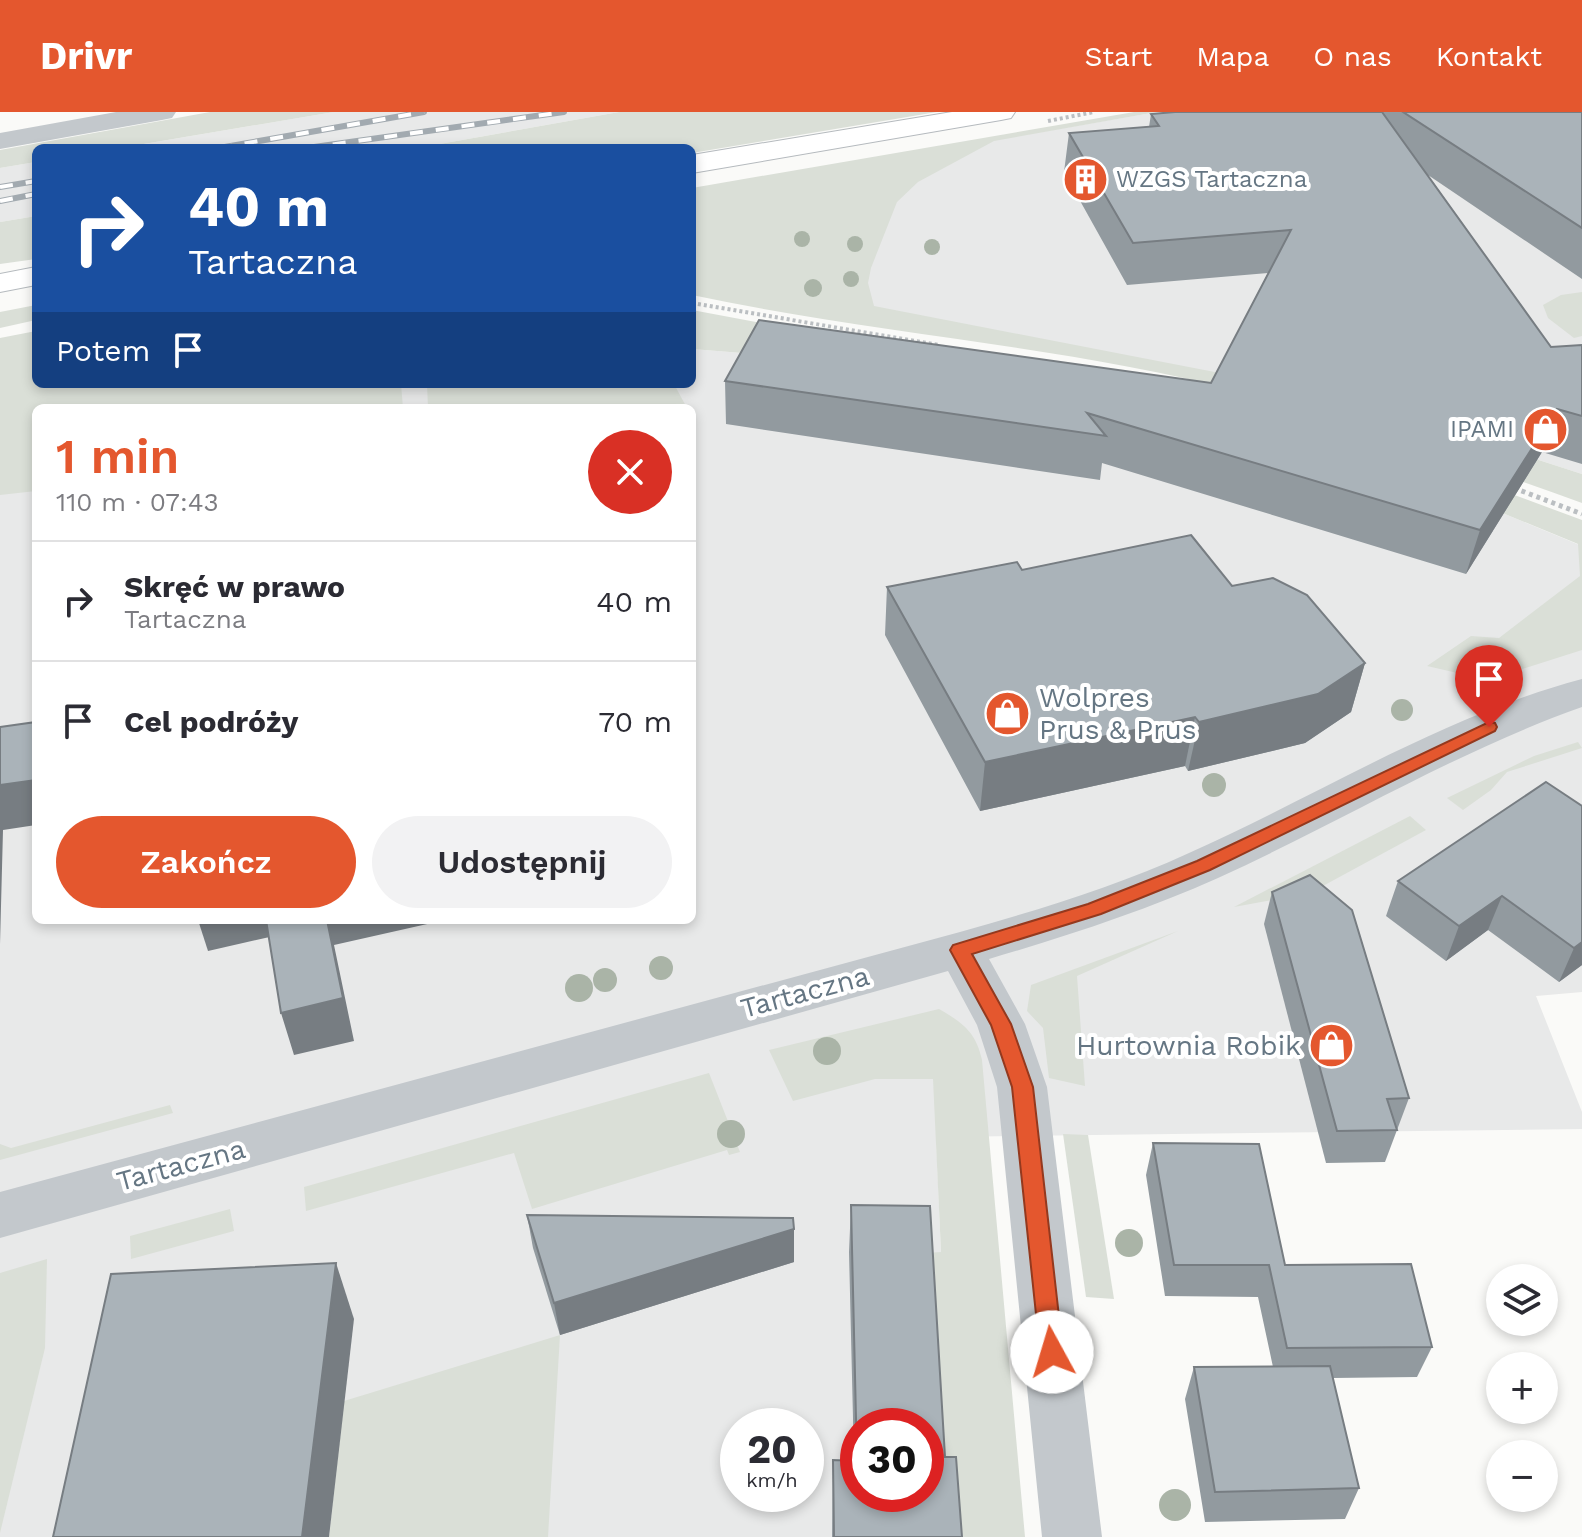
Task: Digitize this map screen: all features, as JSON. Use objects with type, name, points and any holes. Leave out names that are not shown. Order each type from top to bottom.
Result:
[{"type":"main road","points":[[696,163],[1001,112]]},
{"type":"main road","points":[[0,275],[32,273]]},
{"type":"main road","points":[[0,283],[32,274]]},
{"type":"street","points":[[0,141],[162,112]]},
{"type":"street","name":"Tartaczna","points":[[0,1215],[960,950],[1094,909],[1203,866],[1476,733],[1582,692]]},
{"type":"street","points":[[960,950],[1001,1024],[1022,1087],[1072,1537]]},
{"type":"path","points":[[696,304],[940,345]]},
{"type":"path","points":[[1508,486],[1582,514]]},
{"type":"shaded area","points":[[210,112],[334,112],[144,144],[33,144]]},
{"type":"shaded area","points":[[334,112],[619,112],[439,144],[144,144]]},
{"type":"shaded area","points":[[619,112],[937,112],[696,152],[696,144],[439,144]]},
{"type":"shaded area","points":[[1134,112],[1157,112],[994,141],[918,182],[897,202],[871,268],[868,283],[874,306],[1225,374],[1409,418],[1582,474],[1582,503],[1328,416],[1174,376],[1106,362],[829,320],[696,296],[696,187]]},
{"type":"shaded area","points":[[1157,112],[1582,112],[1582,474],[1409,418],[794,292],[804,173]]},
{"type":"shaded area","points":[[32,144],[32,163],[0,168],[0,150]]},
{"type":"shaded area","points":[[32,163],[32,217],[0,222],[0,168]]},
{"type":"shaded area","points":[[32,217],[32,260],[0,264],[0,222]]},
{"type":"shaded area","points":[[1582,292],[1582,336],[1574,338],[1548,318],[1543,305],[1561,295]]},
{"type":"shaded area","points":[[32,306],[32,321],[0,328],[0,312]]},
{"type":"shaded area","points":[[696,311],[1471,479],[1582,520],[1582,650],[1488,680],[1427,666],[1471,636],[1499,638],[1580,576],[1578,544],[1461,496],[960,370],[696,349]]},
{"type":"shaded area","points":[[32,332],[32,388],[401,388],[403,404],[32,404],[32,491],[0,495],[0,338]]},
{"type":"shaded area","points":[[0,348],[32,380],[32,388],[696,388],[696,349],[960,370],[1461,496],[1582,546],[1582,992],[1536,996],[1582,1112],[1582,1129],[936,1137],[941,1253],[926,1253],[941,1408],[840,1408],[840,1512],[944,1512],[944,1442],[953,1537],[0,1537]]},
{"type":"shaded area","points":[[427,388],[676,388],[685,404],[428,404]]},
{"type":"shaded area","points":[[1578,742],[1582,748],[1507,772],[1491,790],[1463,810],[1447,798],[1534,756]]},
{"type":"shaded area","points":[[1410,816],[1426,830],[1310,893],[1234,907]]},
{"type":"shaded area","points":[[1178,931],[1077,976],[1085,1086],[1049,1078],[1043,1028],[1027,1011],[1031,985]]},
{"type":"shaded area","points":[[939,1009],[967,1029],[976,1042],[982,1060],[1025,1537],[953,1537],[944,1511],[944,1408],[935,1408],[926,1253],[941,1252],[933,1079],[875,1079],[793,1101],[769,1050]]},
{"type":"shaded area","points":[[709,1073],[740,1152],[729,1155],[727,1150],[532,1209],[514,1153],[306,1211],[304,1187]]},
{"type":"shaded area","points":[[170,1105],[173,1113],[0,1160],[0,1144],[11,1148]]},
{"type":"shaded area","points":[[1063,1134],[1088,1135],[1114,1299],[1086,1297]]},
{"type":"shaded area","points":[[230,1209],[234,1231],[131,1259],[130,1236]]},
{"type":"shaded area","points":[[47,1259],[45,1348],[0,1533],[0,1273]]},
{"type":"shaded area","points":[[560,1335],[548,1537],[329,1537],[344,1401]]},
{"type":"building","points":[[1382,112],[1551,347],[1582,345],[1582,416],[1557,409],[1480,530],[1087,413],[1106,436],[725,381],[759,320],[1211,383],[1291,230],[1133,243],[1069,133],[1159,126],[1151,114]]},
{"type":"building","points":[[1403,112],[1582,112],[1582,228]]},
{"type":"building","points":[[1191,535],[1232,586],[1273,578],[1307,595],[1365,663],[1318,694],[1199,722],[1195,717],[985,762],[887,587],[1017,562],[1022,570]]},
{"type":"building","points":[[32,723],[32,781],[0,785],[0,727]]},
{"type":"building","points":[[1546,782],[1582,806],[1582,942],[1574,948],[1502,896],[1459,926],[1398,881]]},
{"type":"building","points":[[1310,875],[1352,910],[1409,1098],[1387,1099],[1397,1130],[1337,1131],[1272,892]]},
{"type":"building","points":[[267,924],[328,924],[343,998],[281,1013]]},
{"type":"building","points":[[1153,1143],[1259,1144],[1285,1265],[1411,1264],[1432,1347],[1287,1348],[1269,1265],[1174,1265]]},
{"type":"building","points":[[851,1205],[930,1206],[942,1408],[856,1408]]},
{"type":"building","points":[[527,1215],[793,1218],[794,1229],[554,1303]]},
{"type":"building","points":[[336,1263],[302,1537],[53,1537],[111,1274]]},
{"type":"building","points":[[1330,1366],[1359,1488],[1215,1492],[1194,1367]]},
{"type":"building","points":[[944,1440],[945,1457],[956,1457],[962,1537],[834,1537],[833,1460],[840,1460],[840,1512],[944,1512]]},
{"type":"railway","points":[[242,144],[424,112]]},
{"type":"railway","points":[[336,144],[564,112]]},
{"type":"railway","points":[[0,187],[32,182]]},
{"type":"railway","points":[[0,201],[32,195]]},
{"type":"place","name":"WZGS Tartaczna","points":[[1085,179]]},
{"type":"place","name":"IPAMI","points":[[1545,429]]},
{"type":"place","name":"Wolpres Prus & Prus","points":[[1008,713]]},
{"type":"place","name":"Hurtownia Robik","points":[[1332,1045]]},
{"type":"route","points":[[1052,1352],[1022,1087],[1001,1024],[960,950],[1094,909],[1203,866],[1489,727]]}]
